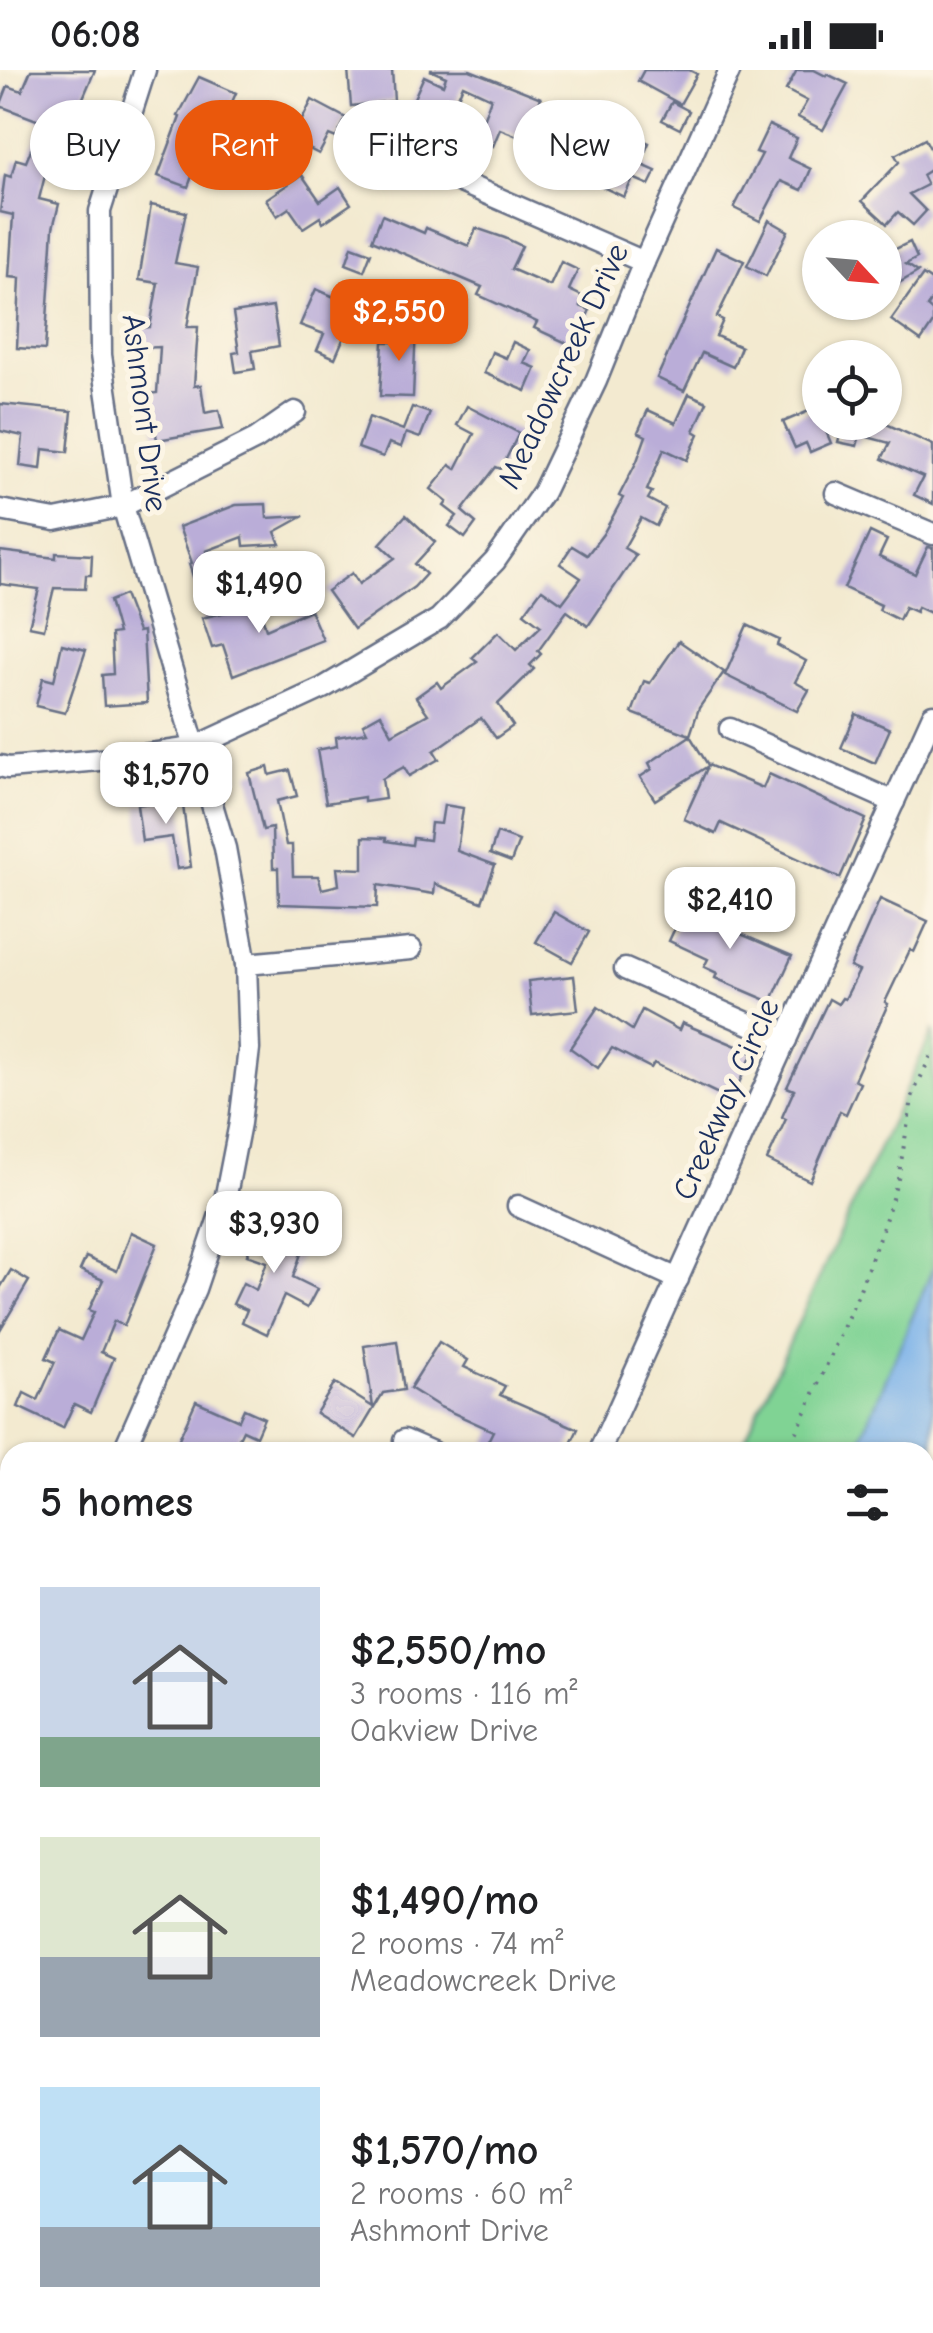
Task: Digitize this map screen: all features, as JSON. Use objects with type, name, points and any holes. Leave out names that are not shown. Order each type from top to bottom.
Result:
[{"type":"street","name":"Ashmont Drive","points":[[127,1442],[195,1289],[224,1200],[240,1123],[249,1049],[246,964],[226,848],[123,506],[101,355],[100,211],[145,70]]},
{"type":"street","name":"Meadowcreek Drive","points":[[0,766],[122,758],[193,748],[323,688],[439,619],[496,562],[543,492],[596,381],[644,262],[730,70]]},
{"type":"street","points":[[479,190],[644,262]]},
{"type":"street","points":[[0,510],[55,520],[123,506],[256,439],[295,412]]},
{"type":"street","points":[[836,493],[933,534]]},
{"type":"street","name":"Creekway Circle","points":[[603,1442],[933,715]]},
{"type":"street","points":[[730,729],[894,802]]},
{"type":"street","points":[[246,964],[411,950]]},
{"type":"street","points":[[625,968],[786,1040]]},
{"type":"street","points":[[518,1206],[678,1278]]},
{"type":"street","points":[[404,1440],[409,1442]]},
{"type":"path","points":[[792,1442],[859,1292],[884,1224],[898,1179],[913,1094],[933,1050]]},
{"type":"green space","points":[[933,1030],[933,1442],[744,1442]]},
{"type":"water","points":[[933,1268],[933,1442],[859,1442]]},
{"type":"building","points":[[31,70],[95,70],[82,100],[30,100],[30,117],[0,106],[8,86],[22,91]]},
{"type":"building","points":[[348,70],[392,70],[394,100],[350,100]]},
{"type":"building","points":[[430,70],[470,70],[541,98],[513,100],[513,134],[500,129],[493,146],[491,98],[463,85],[457,100],[413,100],[424,76],[443,85],[446,77]]},
{"type":"building","points":[[644,70],[689,70],[697,74],[680,104],[638,81]]},
{"type":"building","points":[[797,70],[814,70],[848,84],[823,130],[798,117],[807,101],[786,90]]},
{"type":"building","points":[[199,77],[236,93],[233,100],[187,100]]},
{"type":"building","points":[[313,101],[333,111],[333,137],[329,135],[319,154],[313,151]]},
{"type":"building","points":[[672,102],[689,111],[680,129],[662,120]]},
{"type":"building","points":[[769,125],[797,138],[788,158],[811,169],[802,190],[781,181],[760,221],[734,208],[762,154],[756,152]]},
{"type":"building","points":[[175,130],[175,182],[158,176]]},
{"type":"building","points":[[925,139],[933,154],[933,168],[922,175],[927,185],[909,194],[926,211],[913,225],[898,212],[891,220],[883,220],[862,201],[899,162],[895,155]]},
{"type":"building","points":[[30,152],[30,190],[41,190],[39,199],[59,204],[53,228],[45,350],[17,348],[20,278],[9,277],[13,215],[0,212],[5,175],[11,177],[16,159],[26,162]]},
{"type":"building","points":[[645,166],[656,171],[649,185],[645,183]]},
{"type":"building","points":[[280,190],[312,190],[320,201],[342,190],[351,204],[323,223],[320,217],[303,228],[289,208],[277,216],[266,199]]},
{"type":"building","points":[[609,190],[627,190],[624,197]]},
{"type":"building","points":[[151,205],[186,212],[175,263],[198,267],[187,327],[198,327],[194,386],[201,385],[205,413],[219,410],[223,429],[157,440],[149,394],[157,393],[160,347],[140,348],[139,328],[150,327],[158,283],[139,280]]},
{"type":"building","points":[[382,215],[469,246],[476,228],[505,238],[522,246],[511,269],[550,286],[561,262],[578,270],[569,290],[584,297],[580,306],[590,310],[573,346],[534,328],[537,322],[478,295],[482,287],[372,240]]},
{"type":"building","points":[[769,220],[788,231],[766,276],[747,266]]},
{"type":"building","points":[[910,242],[917,258],[906,264],[918,272],[902,281],[902,246]]},
{"type":"building","points":[[352,246],[371,253],[364,271],[346,264]]},
{"type":"building","points":[[716,248],[744,261],[717,317],[723,320],[716,336],[741,347],[733,367],[702,353],[684,391],[657,378]]},
{"type":"building","points":[[923,275],[933,282],[933,298],[927,307],[933,312],[933,323],[921,341],[891,320],[902,320],[902,305]]},
{"type":"building","points":[[316,289],[357,307],[335,358],[317,350],[324,334],[300,325]]},
{"type":"building","points":[[273,307],[279,346],[252,351],[255,369],[236,372],[233,353],[239,352],[233,313]]},
{"type":"building","points":[[397,326],[416,326],[413,397],[380,396],[383,342],[396,342]]},
{"type":"building","points":[[513,342],[530,350],[524,363],[536,368],[526,391],[484,373],[492,352],[506,358]]},
{"type":"building","points":[[689,394],[707,402],[694,431],[699,434],[687,460],[664,449],[647,490],[652,492],[648,499],[665,508],[656,526],[641,518],[624,548],[636,555],[588,626],[567,611],[530,665],[534,669],[498,704],[513,726],[496,738],[481,718],[434,751],[439,759],[409,776],[404,767],[382,779],[385,799],[364,802],[364,797],[326,803],[317,750],[337,746],[336,737],[367,732],[363,724],[381,714],[392,734],[428,714],[416,697],[437,682],[441,688],[477,662],[472,658],[498,632],[516,650],[541,626],[524,613],[542,589],[562,603],[581,578],[560,564],[572,546],[587,555],[603,534],[637,461],[646,436],[638,432],[648,410],[676,423]]},
{"type":"building","points":[[0,404],[72,411],[68,452],[43,449],[41,469],[20,466],[23,436],[0,431]]},
{"type":"building","points":[[467,406],[519,433],[501,469],[496,467],[462,511],[476,523],[465,538],[449,526],[457,516],[431,489],[450,465],[456,469],[474,434],[457,425]]},
{"type":"building","points":[[412,407],[430,413],[420,438],[406,433],[401,447],[389,443],[383,457],[358,448],[369,417],[403,430]]},
{"type":"building","points":[[802,414],[802,440],[831,443],[810,452],[806,443],[795,448],[783,422]]},
{"type":"building","points":[[902,431],[933,445],[933,504],[914,495],[923,477],[882,459],[890,443],[879,440],[902,440]]},
{"type":"building","points":[[839,440],[859,440],[857,446]]},
{"type":"building","points":[[266,504],[267,518],[304,516],[275,532],[280,544],[244,546],[243,537],[206,551],[214,579],[196,585],[179,527],[236,505]]},
{"type":"building","points":[[406,515],[435,542],[415,564],[426,574],[414,587],[354,629],[327,591],[352,573],[359,584],[395,558],[380,544]]},
{"type":"building","points":[[870,532],[887,540],[879,557],[915,574],[928,547],[933,548],[933,614],[918,607],[916,612],[905,607],[899,620],[879,610],[881,605],[844,588]]},
{"type":"building","points":[[0,551],[56,558],[56,553],[92,555],[91,575],[86,575],[85,589],[54,588],[44,629],[29,626],[39,589],[0,584]]},
{"type":"building","points":[[124,595],[138,632],[143,631],[147,703],[104,706],[102,675],[113,674],[111,634],[118,633],[109,601]]},
{"type":"building","points":[[258,604],[266,629],[310,610],[323,640],[233,675],[223,645],[212,648],[202,618]]},
{"type":"building","points":[[747,625],[779,640],[777,645],[806,661],[795,682],[809,690],[797,711],[725,675]]},
{"type":"building","points":[[679,641],[724,672],[699,708],[690,735],[632,713],[644,681],[650,683]]},
{"type":"building","points":[[62,644],[86,650],[65,713],[36,706],[43,678],[54,681]]},
{"type":"building","points":[[856,714],[890,729],[875,763],[841,748]]},
{"type":"building","points":[[690,736],[708,765],[763,788],[769,774],[866,819],[840,878],[721,823],[716,834],[684,819],[708,766],[655,800],[640,777],[652,769],[649,763]]},
{"type":"building","points":[[268,767],[270,775],[290,770],[297,796],[277,801],[286,845],[292,845],[293,876],[318,876],[322,889],[339,885],[337,868],[363,869],[363,837],[412,845],[413,838],[429,840],[431,823],[441,824],[444,805],[463,808],[457,851],[495,865],[482,902],[435,884],[434,894],[378,885],[377,907],[279,904],[272,828],[263,830],[249,773]]},
{"type":"building","points":[[182,798],[191,867],[177,869],[172,837],[142,841],[137,805]]},
{"type":"building","points":[[497,833],[519,841],[511,862],[490,854]]},
{"type":"building","points":[[689,898],[720,912],[715,923],[792,956],[771,1002],[715,978],[717,973],[704,967],[708,959],[669,941]]},
{"type":"building","points":[[880,899],[928,921],[885,1002],[888,1004],[854,1080],[860,1083],[846,1114],[840,1111],[810,1181],[767,1160],[794,1090],[787,1087],[829,999],[838,1004],[845,999],[859,971],[850,967]]},
{"type":"building","points":[[554,912],[589,932],[572,962],[536,942]]},
{"type":"building","points":[[574,976],[578,1010],[532,1015],[528,981]]},
{"type":"building","points":[[598,1007],[632,1030],[642,1010],[679,1030],[682,1023],[753,1053],[731,1100],[654,1063],[651,1068],[612,1048],[598,1068],[570,1048]]},
{"type":"building","points":[[259,1222],[285,1231],[287,1226],[308,1233],[293,1277],[317,1289],[307,1308],[284,1296],[267,1334],[242,1322],[247,1310],[233,1304],[243,1283],[256,1290],[267,1262],[247,1255]]},
{"type":"building","points":[[131,1232],[157,1244],[124,1326],[114,1321],[101,1352],[114,1358],[91,1412],[74,1404],[63,1428],[18,1407],[24,1393],[38,1400],[55,1362],[46,1358],[59,1330],[81,1340],[94,1312],[89,1310],[103,1280],[80,1270],[86,1257],[117,1271]]},
{"type":"building","points":[[11,1270],[29,1281],[0,1330],[0,1288]]},
{"type":"building","points":[[397,1341],[404,1390],[383,1393],[356,1438],[316,1413],[335,1383],[373,1407],[364,1346]]},
{"type":"building","points":[[439,1342],[468,1360],[464,1367],[505,1386],[500,1395],[578,1429],[572,1442],[488,1442],[493,1431],[440,1407],[410,1388]]},
{"type":"building","points":[[196,1401],[239,1420],[244,1409],[264,1418],[256,1436],[243,1430],[237,1442],[177,1442]]}]
